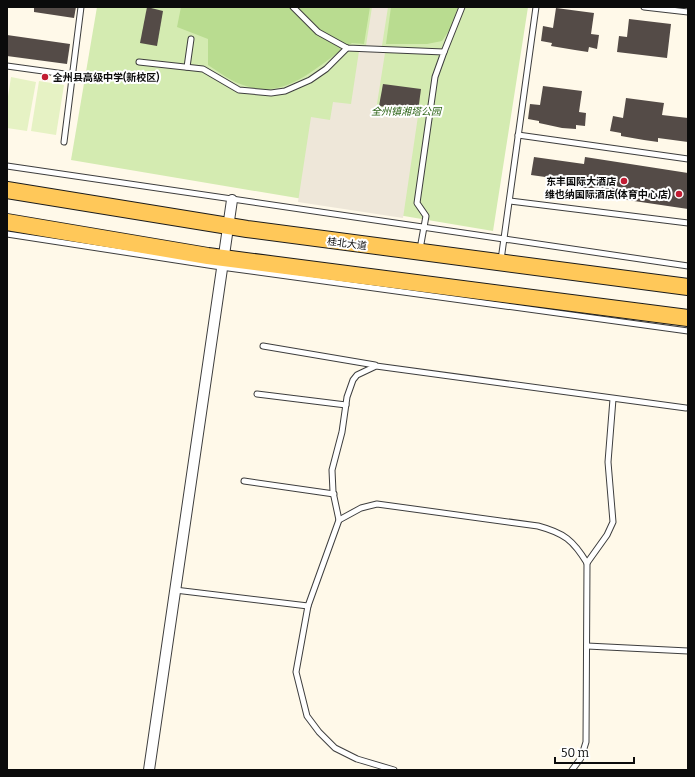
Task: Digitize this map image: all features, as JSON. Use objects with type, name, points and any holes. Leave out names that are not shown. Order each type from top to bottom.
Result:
[{"type":"main road","name":"桂北大道","points":[[7,190],[228,226],[688,287]]},
{"type":"main road","points":[[7,222],[222,263],[688,318]]},
{"type":"street","points":[[149,770],[232,200]]},
{"type":"lane","points":[[64,142],[81,7]]},
{"type":"lane","points":[[293,7],[318,32],[347,48],[444,52]]},
{"type":"lane","points":[[420,252],[426,216],[417,203],[435,77],[462,7]]},
{"type":"lane","points":[[501,263],[536,7]]},
{"type":"lane","points":[[644,7],[688,12]]},
{"type":"lane","points":[[187,68],[191,38]]},
{"type":"lane","points":[[139,62],[203,69],[238,90],[271,93],[285,91],[310,80],[326,69],[347,48]]},
{"type":"lane","points":[[7,66],[72,75]]},
{"type":"lane","points":[[518,135],[688,159]]},
{"type":"lane","points":[[7,166],[688,266]]},
{"type":"lane","points":[[510,200],[688,224]]},
{"type":"lane","points":[[7,234],[222,263],[688,331]]},
{"type":"lane","points":[[263,346],[376,366],[686,408]]},
{"type":"lane","points":[[376,366],[364,371],[354,380],[346,405],[342,432],[332,466],[334,494],[339,520],[308,606],[296,672],[307,716],[319,732],[335,748],[357,759],[394,770]]},
{"type":"lane","points":[[258,394],[346,405]]},
{"type":"lane","points":[[587,563],[607,535],[612,522],[608,462],[613,399]]},
{"type":"lane","points":[[244,481],[334,494]]},
{"type":"lane","points":[[339,520],[361,508],[377,504],[538,526],[562,534],[578,549],[587,563],[586,742],[581,758],[572,770]]},
{"type":"lane","points":[[175,590],[308,606]]},
{"type":"lane","points":[[587,646],[688,651]]},
{"type":"green space","name":"全州镇湘塔公园","points":[[97,7],[528,7],[493,231],[71,160]]},
{"type":"green space","points":[[181,7],[370,7],[364,44],[352,43],[302,78],[289,84],[275,88],[261,89],[236,82],[208,65],[208,39],[177,27]]},
{"type":"green space","points":[[391,7],[458,7],[450,29],[442,41],[427,44],[386,44]]},
{"type":"green space","points":[[11,77],[36,82],[27,131],[7,128],[7,103]]},
{"type":"green space","points":[[39,81],[64,85],[56,135],[31,131]]},
{"type":"shaded area","points":[[372,7],[388,7],[381,52],[385,53],[376,110],[418,116],[403,218],[298,202],[311,117],[330,120],[333,102],[351,104],[359,51],[365,52]]},
{"type":"building","points":[[34,7],[76,7],[74,18],[34,12]]},
{"type":"building","points":[[147,7],[163,11],[157,46],[140,43]]},
{"type":"building","points":[[556,8],[594,13],[591,34],[599,35],[597,49],[589,47],[588,52],[551,46],[552,43],[541,41],[543,26],[553,28]]},
{"type":"building","points":[[629,19],[671,24],[667,58],[617,52],[619,36],[627,37]]},
{"type":"building","points":[[7,35],[70,44],[67,64],[7,56]]},
{"type":"building","points":[[383,84],[421,89],[418,112],[379,106]]},
{"type":"building","points":[[543,86],[582,91],[579,112],[586,113],[585,126],[576,125],[576,129],[562,128],[528,119],[530,104],[540,105]]},
{"type":"building","points":[[626,98],[664,103],[662,115],[688,118],[688,142],[658,138],[658,142],[621,136],[621,133],[610,131],[613,116],[623,118]]},
{"type":"building","points":[[534,157],[584,164],[585,157],[688,173],[688,209],[580,193],[581,182],[531,175]]},
{"type":"place","name":"全州县高级中学(新校区)","points":[[45,77]]},
{"type":"place","name":"东丰国际大酒店","points":[[624,181]]},
{"type":"place","name":"维也纳国际酒店(体育中心店)","points":[[679,194]]}]
